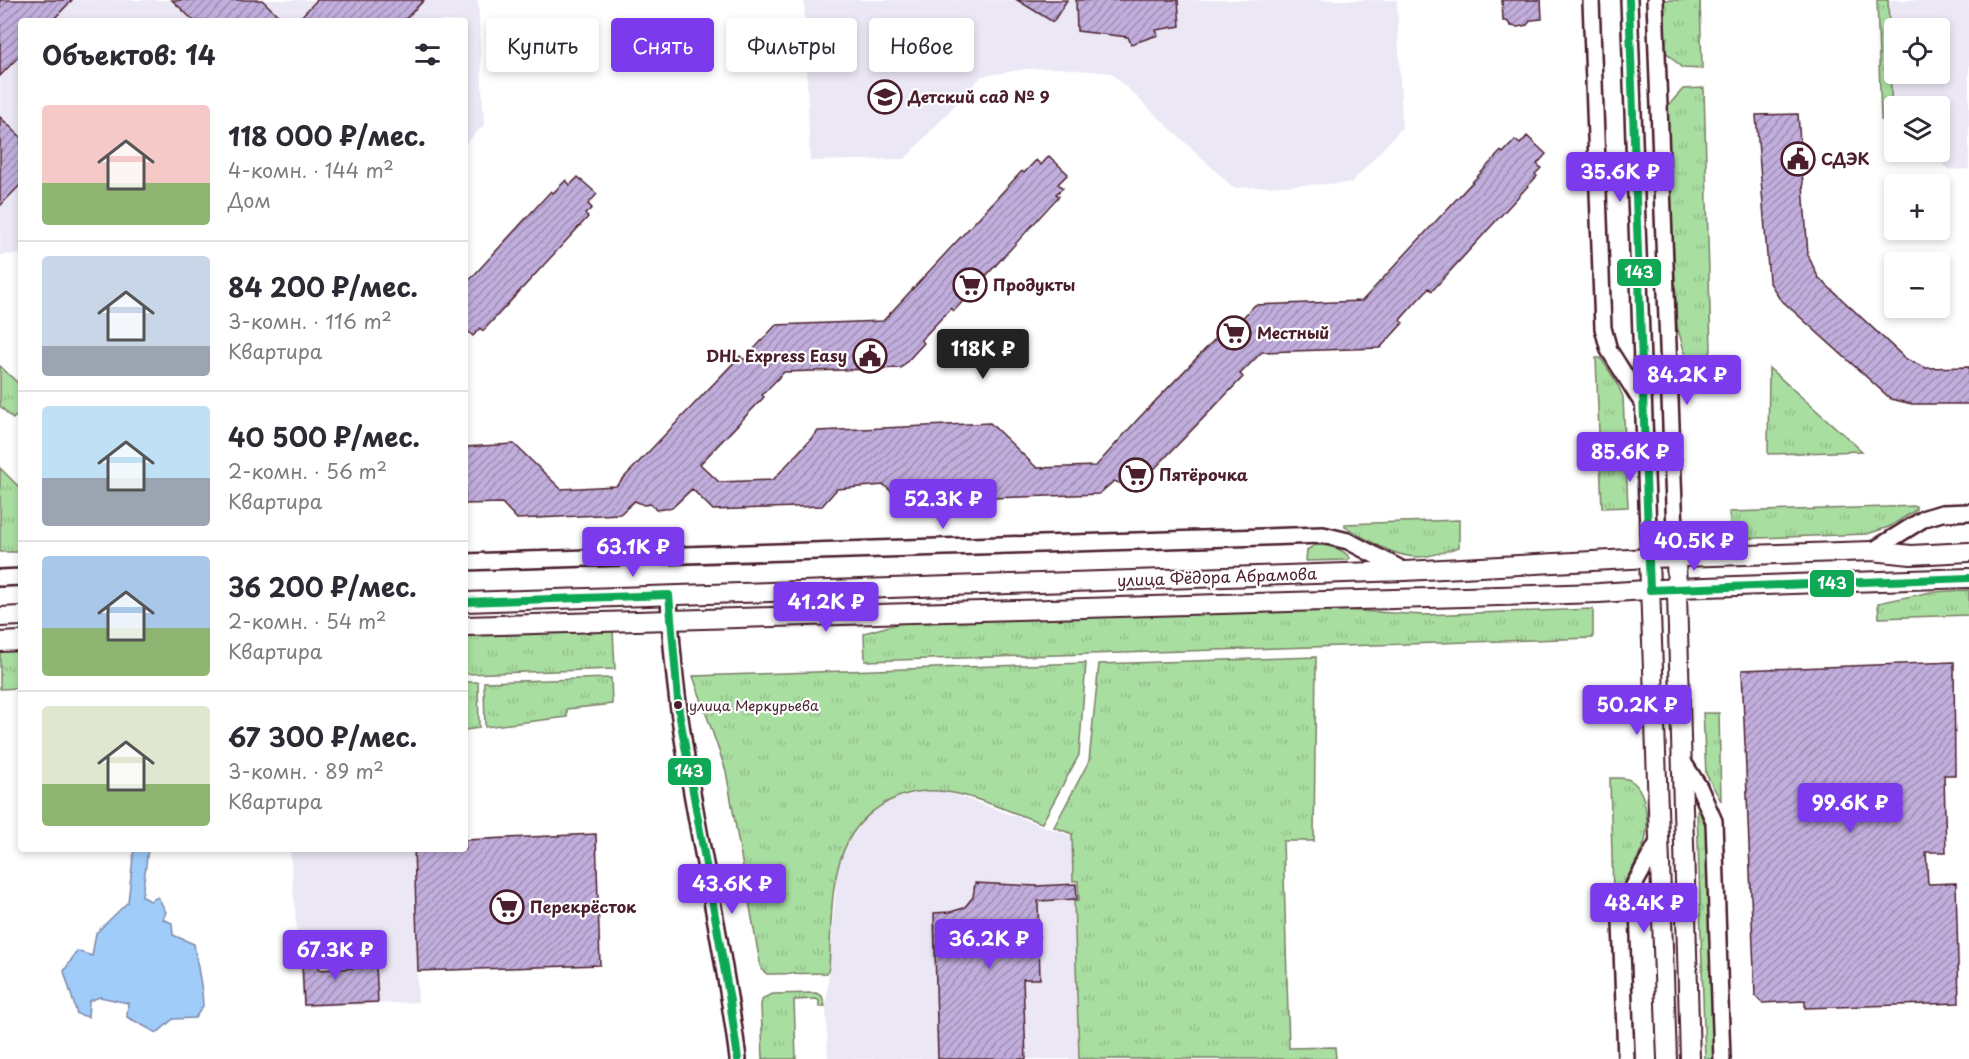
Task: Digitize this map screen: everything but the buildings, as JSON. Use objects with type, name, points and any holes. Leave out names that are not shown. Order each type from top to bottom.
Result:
[{"type":"street","points":[[1591,0],[1603,327],[1610,350],[1644,406]]},
{"type":"street","points":[[1629,0],[1667,1059]]},
{"type":"street","points":[[1655,0],[1683,762],[1682,807],[1690,1059]]},
{"type":"street","points":[[1872,551],[1925,518],[1942,513],[1969,512]]},
{"type":"street","points":[[468,562],[1323,535],[1348,541],[1405,571]]},
{"type":"street","name":"улица Фёдора Абрамова","points":[[468,602],[1405,571],[1649,558],[1872,551],[1911,555],[1969,552]]},
{"type":"street","points":[[0,578],[18,577]]},
{"type":"street","name":"улица Фёдора Абрамова","points":[[468,626],[1587,594],[1677,588],[1969,578]]},
{"type":"street","points":[[669,595],[677,705],[728,981],[738,1059]]},
{"type":"street","points":[[0,617],[18,616]]},
{"type":"street","points":[[0,642],[18,641]]},
{"type":"street","points":[[1683,762],[1699,787],[1714,821],[1722,1059]]},
{"type":"street","points":[[1626,1059],[1622,911],[1659,840]]},
{"type":"shaded area","points":[[0,0],[478,0],[484,125],[468,141],[468,18],[18,18],[18,254],[0,255]]},
{"type":"shaded area","points":[[804,0],[1397,0],[1402,128],[1351,183],[1234,188],[1111,73],[1057,68],[1026,69],[982,76],[905,159],[810,161],[807,72],[857,72],[857,18],[805,18]]},
{"type":"shaded area","points":[[1888,0],[1969,0],[1969,169],[1949,170],[1940,162],[1950,162],[1950,96],[1891,96],[1891,84],[1950,84],[1950,18],[1889,18]]},
{"type":"shaded area","points":[[936,791],[953,794],[1071,836],[1078,1059],[828,1059],[826,1006],[837,873],[843,851],[864,820],[879,808],[898,798]]},
{"type":"shaded area","points":[[290,852],[413,852],[418,1002],[303,1007]]},
{"type":"green space","points":[[1664,0],[1700,0],[1702,69],[1682,68],[1666,52]]},
{"type":"green space","points":[[1877,0],[1888,0],[1889,18],[1884,18],[1884,84],[1891,84],[1891,96],[1884,96],[1884,120],[1881,120]]},
{"type":"green space","points":[[1704,88],[1711,351],[1702,361],[1688,364],[1677,326],[1667,107],[1683,89]]},
{"type":"green space","points":[[1596,358],[1601,358],[1623,397],[1628,507],[1602,508]]},
{"type":"green space","points":[[0,366],[18,383],[18,414],[13,419],[0,406]]},
{"type":"green space","points":[[1769,368],[1862,451],[1768,454]]},
{"type":"green space","points":[[0,468],[18,486],[18,552],[0,552]]},
{"type":"green space","points":[[1916,506],[1916,510],[1889,527],[1867,534],[1731,539],[1729,512]]},
{"type":"green space","points":[[1459,520],[1459,547],[1423,557],[1399,554],[1345,527],[1345,524]]},
{"type":"green space","points":[[1315,545],[1334,548],[1350,558],[1306,561],[1307,550]]},
{"type":"green space","points":[[1969,590],[1969,615],[1879,618],[1878,603],[1931,592]]},
{"type":"green space","points":[[1329,609],[1423,615],[1593,609],[1593,638],[865,661],[864,633],[904,622]]},
{"type":"green space","points":[[613,631],[615,669],[468,674],[468,636]]},
{"type":"green space","points":[[18,650],[18,688],[0,689],[0,651]]},
{"type":"green space","points":[[1316,657],[1314,841],[1283,841],[1289,1048],[1335,1047],[1336,1059],[1079,1059],[1074,901],[1079,900],[1078,881],[1073,881],[1072,834],[1054,827],[1089,761],[1099,664]]},
{"type":"green space","points":[[1086,663],[1079,755],[1042,823],[950,792],[919,792],[906,794],[889,801],[868,815],[853,832],[843,852],[836,874],[827,973],[767,974],[761,969],[726,771],[693,676]]},
{"type":"green space","points":[[611,678],[612,704],[567,709],[567,717],[485,727],[484,682]]},
{"type":"green space","points":[[468,682],[478,682],[479,728],[468,730]]},
{"type":"green space","points":[[1703,713],[1719,713],[1721,801],[1706,774]]},
{"type":"green space","points":[[1610,778],[1628,779],[1638,787],[1644,802],[1647,820],[1644,844],[1618,894],[1613,894]]},
{"type":"green space","points":[[1697,810],[1699,810],[1707,831],[1715,1059],[1705,1059]]},
{"type":"green space","points":[[816,993],[822,996],[825,1006],[819,1007],[819,1001],[816,999],[794,1000],[796,1059],[763,1059],[761,1004],[763,998],[773,994]]},
{"type":"water","points":[[134,852],[148,852],[142,896],[150,901],[158,897],[166,912],[163,919],[172,923],[173,935],[194,944],[203,1006],[195,1018],[173,1019],[157,1033],[127,1017],[128,1003],[100,997],[89,1001],[88,1017],[77,1014],[64,971],[77,951],[92,956],[96,933],[128,902]]},
{"type":"transit line","name":"143","points":[[1629,0],[1650,590],[1969,578]]},
{"type":"transit line","name":"143","points":[[468,602],[669,595],[679,712],[730,1001],[738,1059]]},
{"type":"place","name":"Детский сад № 9","points":[[885,97]]},
{"type":"place","name":"СДЭК","points":[[1798,159]]},
{"type":"place","name":"Продукты","points":[[970,285]]},
{"type":"place","name":"Местный","points":[[1234,333]]},
{"type":"place","name":"DHL Express Easy","points":[[870,356]]},
{"type":"place","name":"Пятёрочка","points":[[1136,475]]},
{"type":"place","name":"улица Меркурьева","points":[[678,705]]},
{"type":"place","name":"Перекрёсток","points":[[507,907]]}]
